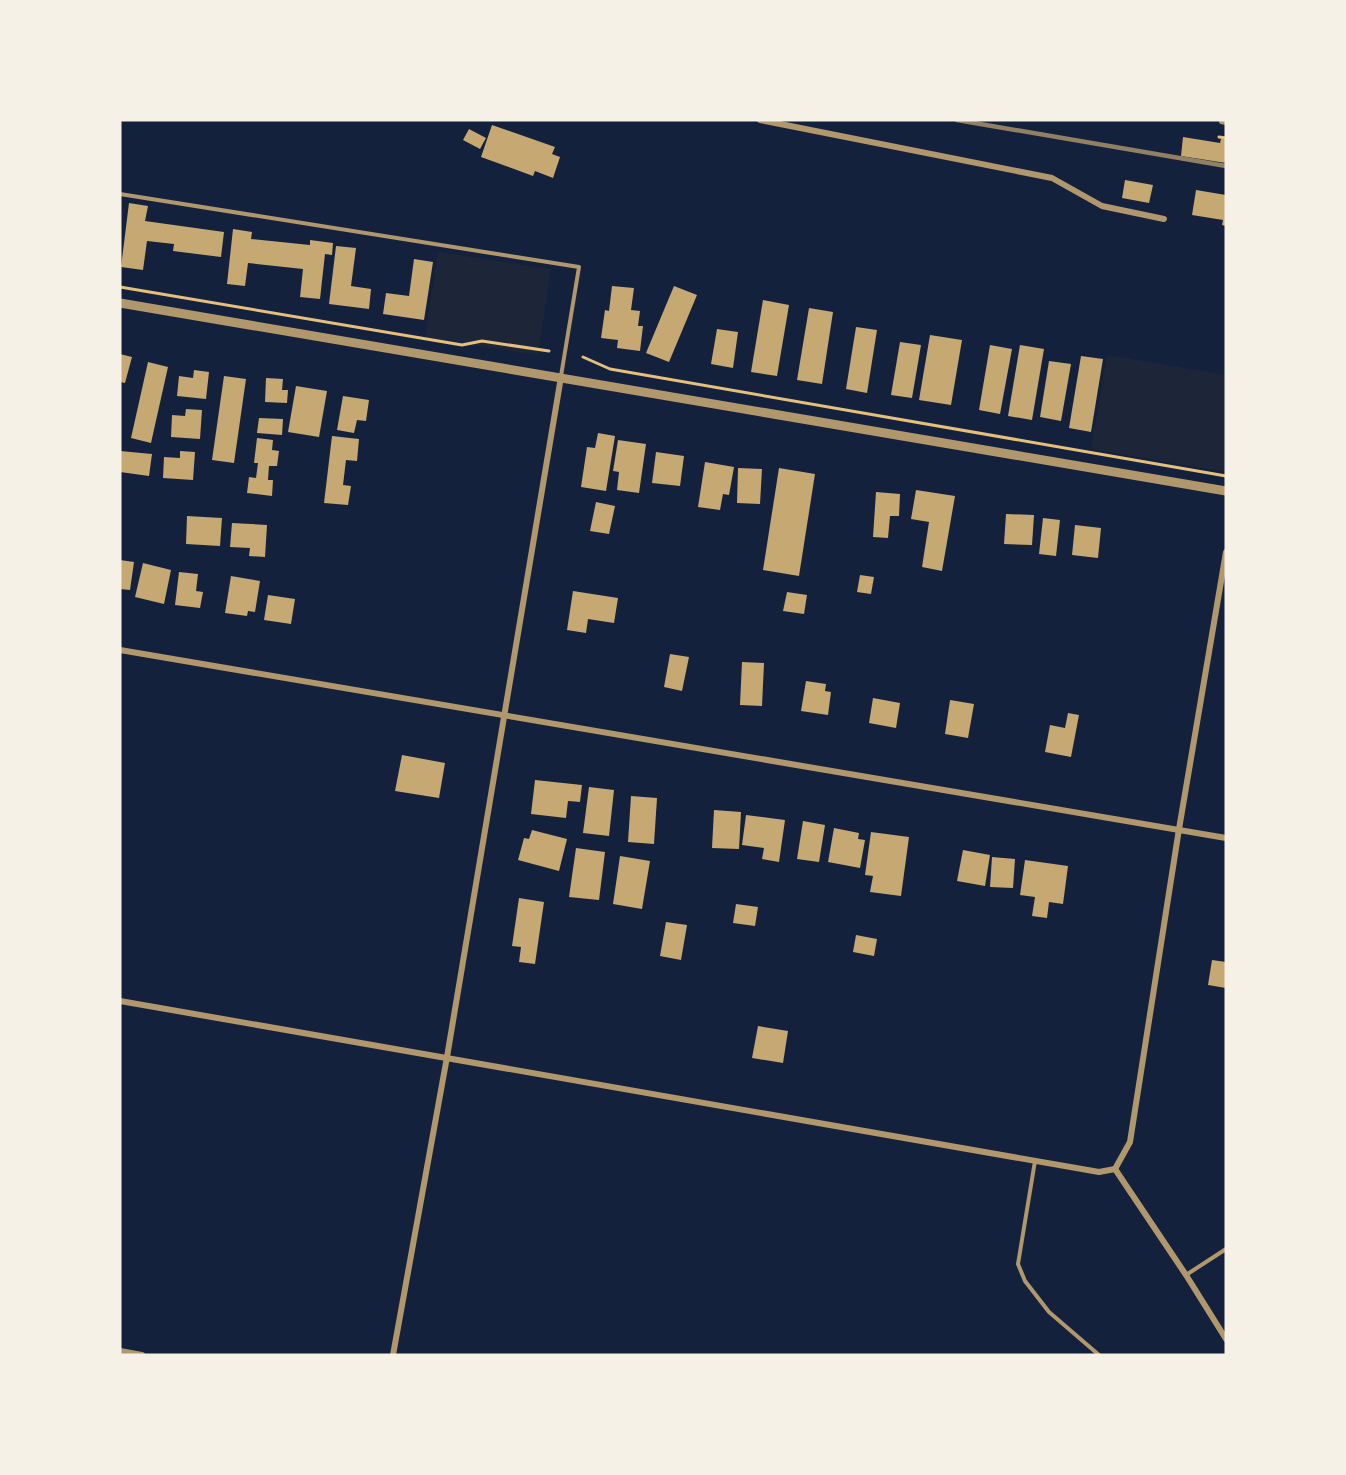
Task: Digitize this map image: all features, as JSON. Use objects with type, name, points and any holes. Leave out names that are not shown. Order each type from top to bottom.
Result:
[{"type":"street","points":[[760,120],[1052,177],[1102,206],[1164,219]]},
{"type":"street","points":[[120,303],[1226,490]]},
{"type":"street","points":[[393,1355],[447,1058],[561,377]]},
{"type":"street","points":[[1115,1169],[1130,1142],[1226,552]]},
{"type":"street","points":[[120,650],[1226,838]]},
{"type":"street","points":[[120,1001],[1099,1172],[1115,1169]]},
{"type":"street","points":[[1115,1169],[1226,1339]]},
{"type":"street","points":[[120,1351],[142,1355]]},
{"type":"lane","points":[[120,194],[579,267],[561,377]]},
{"type":"lane","points":[[1035,1161],[1018,1264],[1025,1281],[1050,1312],[1100,1355]]},
{"type":"lane","points":[[1186,1275],[1226,1249]]},
{"type":"path","points":[[1219,137],[1226,138]]},
{"type":"path","points":[[120,286],[462,345],[482,341],[549,351]]},
{"type":"path","points":[[583,357],[610,369],[1226,476]]},
{"type":"shaded area","points":[[438,252],[551,269],[538,355],[425,338]]},
{"type":"shaded area","points":[[1107,355],[1226,375],[1226,472],[1091,449]]},
{"type":"building","points":[[492,125],[555,147],[552,154],[560,157],[553,178],[535,171],[533,176],[481,157]]},
{"type":"building","points":[[469,129],[486,138],[480,149],[463,140]]},
{"type":"building","points":[[1183,137],[1220,143],[1221,139],[1226,139],[1226,163],[1181,156]]},
{"type":"building","points":[[1125,180],[1153,185],[1149,203],[1122,198]]},
{"type":"building","points":[[1196,190],[1226,195],[1226,226],[1222,225],[1223,220],[1192,215]]},
{"type":"building","points":[[129,203],[148,206],[145,221],[224,232],[221,257],[173,251],[174,244],[147,241],[143,270],[121,267]]},
{"type":"building","points":[[233,229],[252,232],[251,239],[310,245],[310,240],[333,243],[332,255],[325,254],[320,299],[300,297],[303,269],[248,263],[245,286],[227,284]]},
{"type":"building","points":[[336,246],[356,248],[351,286],[371,289],[369,309],[329,304]]},
{"type":"building","points":[[414,259],[433,262],[424,320],[383,314],[386,293],[409,296]]},
{"type":"building","points":[[612,286],[634,288],[631,310],[640,311],[638,326],[643,326],[640,351],[617,348],[618,340],[601,338],[605,310],[609,311]]},
{"type":"building","points":[[674,286],[697,295],[669,362],[646,353]]},
{"type":"building","points":[[763,300],[789,305],[777,376],[751,372]]},
{"type":"building","points":[[809,308],[833,312],[822,384],[797,380]]},
{"type":"building","points":[[856,327],[877,330],[867,393],[846,389]]},
{"type":"building","points":[[717,329],[738,332],[733,368],[711,364]]},
{"type":"building","points":[[930,335],[962,340],[951,405],[919,400]]},
{"type":"building","points":[[900,342],[921,345],[912,398],[891,395]]},
{"type":"building","points":[[990,345],[1012,349],[1000,414],[979,410]]},
{"type":"building","points":[[1020,345],[1044,349],[1032,420],[1008,416]]},
{"type":"building","points":[[120,354],[132,357],[125,383],[120,382]]},
{"type":"building","points":[[1081,356],[1103,359],[1091,432],[1069,428]]},
{"type":"building","points":[[1049,361],[1071,364],[1061,421],[1040,417]]},
{"type":"building","points":[[148,362],[168,367],[151,443],[131,438]]},
{"type":"building","points":[[194,370],[209,372],[206,399],[177,396],[179,376],[193,378]]},
{"type":"building","points":[[224,376],[246,379],[234,463],[212,460]]},
{"type":"building","points":[[266,378],[283,379],[282,390],[288,390],[287,403],[265,402]]},
{"type":"building","points":[[296,386],[327,391],[319,437],[288,432]]},
{"type":"building","points":[[343,396],[369,400],[366,421],[357,420],[354,433],[337,430]]},
{"type":"building","points":[[186,409],[202,410],[200,439],[171,437],[172,415],[185,416]]},
{"type":"building","points":[[259,418],[283,419],[282,435],[257,433]]},
{"type":"building","points":[[598,433],[615,436],[606,491],[581,487],[587,447],[595,448]]},
{"type":"building","points":[[332,436],[359,439],[357,461],[346,460],[343,485],[351,486],[348,505],[324,503]]},
{"type":"building","points":[[257,438],[273,440],[272,450],[279,451],[277,466],[269,466],[268,480],[273,480],[272,496],[247,493],[249,477],[256,478],[258,463],[254,463]]},
{"type":"building","points":[[618,440],[646,444],[639,493],[617,490],[619,472],[613,471]]},
{"type":"building","points":[[120,451],[152,454],[149,476],[120,472]]},
{"type":"building","points":[[180,451],[195,452],[193,480],[163,478],[164,457],[180,458]]},
{"type":"building","points":[[656,452],[684,456],[680,486],[652,483]]},
{"type":"building","points":[[705,462],[734,467],[729,495],[723,494],[720,510],[698,507]]},
{"type":"building","points":[[738,468],[762,469],[760,504],[737,503]]},
{"type":"building","points":[[779,468],[815,474],[799,576],[763,570]]},
{"type":"building","points":[[916,490],[955,496],[942,571],[922,567],[929,522],[911,519]]},
{"type":"building","points":[[876,492],[900,494],[899,516],[890,516],[888,538],[873,537]]},
{"type":"building","points":[[596,502],[615,506],[609,534],[590,531]]},
{"type":"building","points":[[1006,514],[1034,515],[1032,545],[1004,544]]},
{"type":"building","points":[[187,516],[222,518],[220,546],[186,544]]},
{"type":"building","points":[[1043,518],[1060,520],[1056,556],[1039,554]]},
{"type":"building","points":[[232,523],[267,525],[265,557],[249,556],[250,548],[230,547]]},
{"type":"building","points":[[1075,525],[1101,528],[1098,558],[1072,555]]},
{"type":"building","points":[[120,560],[134,562],[130,590],[120,589]]},
{"type":"building","points":[[143,563],[171,570],[164,604],[135,597]]},
{"type":"building","points":[[179,572],[198,574],[196,591],[203,592],[200,608],[175,605]]},
{"type":"building","points":[[860,575],[874,577],[871,594],[857,592]]},
{"type":"building","points":[[231,576],[260,581],[255,612],[248,611],[247,616],[225,613]]},
{"type":"building","points":[[573,591],[618,598],[614,623],[588,619],[586,633],[567,630]]},
{"type":"building","points":[[787,592],[807,595],[804,614],[783,611]]},
{"type":"building","points":[[268,595],[295,599],[291,624],[264,620]]},
{"type":"building","points":[[670,654],[689,657],[682,691],[664,687]]},
{"type":"building","points":[[742,662],[764,663],[762,706],[740,705]]},
{"type":"building","points":[[806,681],[826,684],[825,691],[831,692],[828,715],[801,711]]},
{"type":"building","points":[[873,698],[900,703],[896,728],[869,723]]},
{"type":"building","points":[[950,700],[974,704],[968,738],[945,734]]},
{"type":"building","points":[[1068,713],[1079,715],[1071,757],[1045,752],[1050,725],[1065,728]]},
{"type":"building","points":[[402,755],[445,763],[439,798],[395,791]]},
{"type":"building","points":[[535,780],[582,785],[580,802],[568,801],[566,818],[531,814]]},
{"type":"building","points":[[589,787],[614,790],[609,836],[583,833]]},
{"type":"building","points":[[631,796],[657,798],[654,844],[628,842]]},
{"type":"building","points":[[714,810],[741,812],[739,849],[712,848]]},
{"type":"building","points":[[746,815],[785,820],[779,862],[762,859],[764,848],[742,845]]},
{"type":"building","points":[[803,821],[825,825],[819,862],[797,859]]},
{"type":"building","points":[[834,828],[859,833],[858,839],[865,840],[860,868],[828,862]]},
{"type":"building","points":[[532,830],[567,839],[559,871],[518,860],[524,838],[529,839]]},
{"type":"building","points":[[871,832],[909,837],[901,896],[870,892],[873,876],[865,875]]},
{"type":"building","points":[[576,848],[605,852],[599,900],[569,897]]},
{"type":"building","points":[[963,850],[990,855],[985,886],[957,881]]},
{"type":"building","points":[[620,856],[650,861],[642,909],[613,904]]},
{"type":"building","points":[[992,857],[1015,859],[1013,888],[990,887]]},
{"type":"building","points":[[1025,860],[1068,866],[1063,904],[1049,902],[1047,918],[1032,916],[1035,897],[1020,895]]},
{"type":"building","points":[[519,898],[544,902],[535,964],[519,962],[521,947],[512,946]]},
{"type":"building","points":[[736,904],[758,907],[755,926],[733,923]]},
{"type":"building","points":[[666,922],[687,925],[681,960],[660,956]]},
{"type":"building","points":[[856,935],[877,939],[874,956],[853,952]]},
{"type":"building","points":[[1212,960],[1226,962],[1226,988],[1208,985]]},
{"type":"building","points":[[758,1026],[788,1031],[783,1063],[752,1058]]},
{"type":"railway","points":[[957,120],[1226,166]]}]
